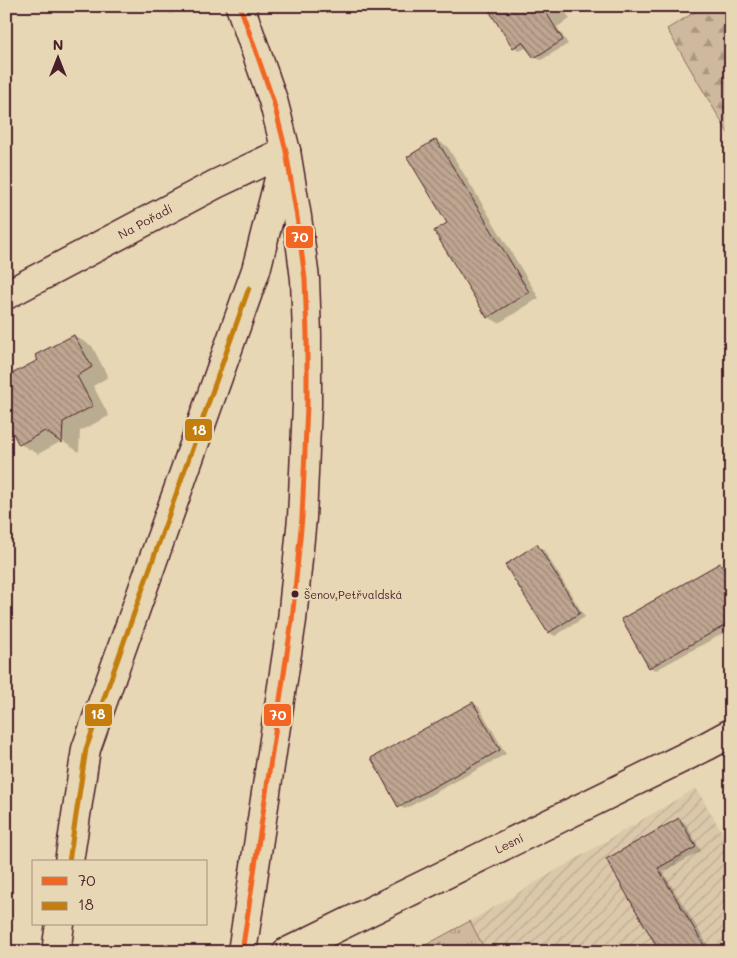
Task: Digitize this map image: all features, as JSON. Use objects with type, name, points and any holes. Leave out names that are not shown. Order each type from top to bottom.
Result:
[{"type":"street","points":[[240,6],[273,100],[286,151],[297,217],[305,287],[308,370],[302,518],[292,620],[242,952]]},
{"type":"street","points":[[70,860],[86,748],[256,270],[286,151]]},
{"type":"street","name":"Na Pořadí","points":[[6,295],[216,184],[286,151]]},
{"type":"street","name":"Lesní","points":[[286,952],[731,733]]},
{"type":"street","points":[[56,952],[60,926]]},
{"type":"shaded area","points":[[696,788],[731,847],[731,952],[486,952],[470,921]]},
{"type":"green space","points":[[705,6],[731,6],[731,138],[667,29]]},
{"type":"green space","points":[[470,921],[486,952],[413,952]]},
{"type":"building","points":[[486,6],[542,6],[563,40],[534,58],[522,42],[513,48]]},
{"type":"building","points":[[436,139],[529,292],[487,318],[434,231],[447,223],[407,157]]},
{"type":"building","points":[[74,335],[92,367],[77,376],[93,406],[63,422],[62,443],[45,431],[19,445],[6,420],[6,377],[38,360],[35,355]]},
{"type":"building","points":[[537,544],[580,613],[548,633],[505,565]]},
{"type":"building","points":[[720,563],[731,582],[731,622],[649,668],[621,619]]},
{"type":"building","points":[[473,702],[500,750],[398,807],[371,758]]},
{"type":"building","points":[[679,818],[696,847],[658,868],[708,952],[660,952],[606,859]]},
{"type":"transit line","name":"70","points":[[240,6],[273,100],[286,151],[305,279],[307,335],[307,405],[302,518],[292,620],[242,952]]},
{"type":"transit line","name":"18","points":[[69,860],[86,749],[249,288]]},
{"type":"place","name":"Šenov,Petřvaldská","points":[[295,594]]}]
